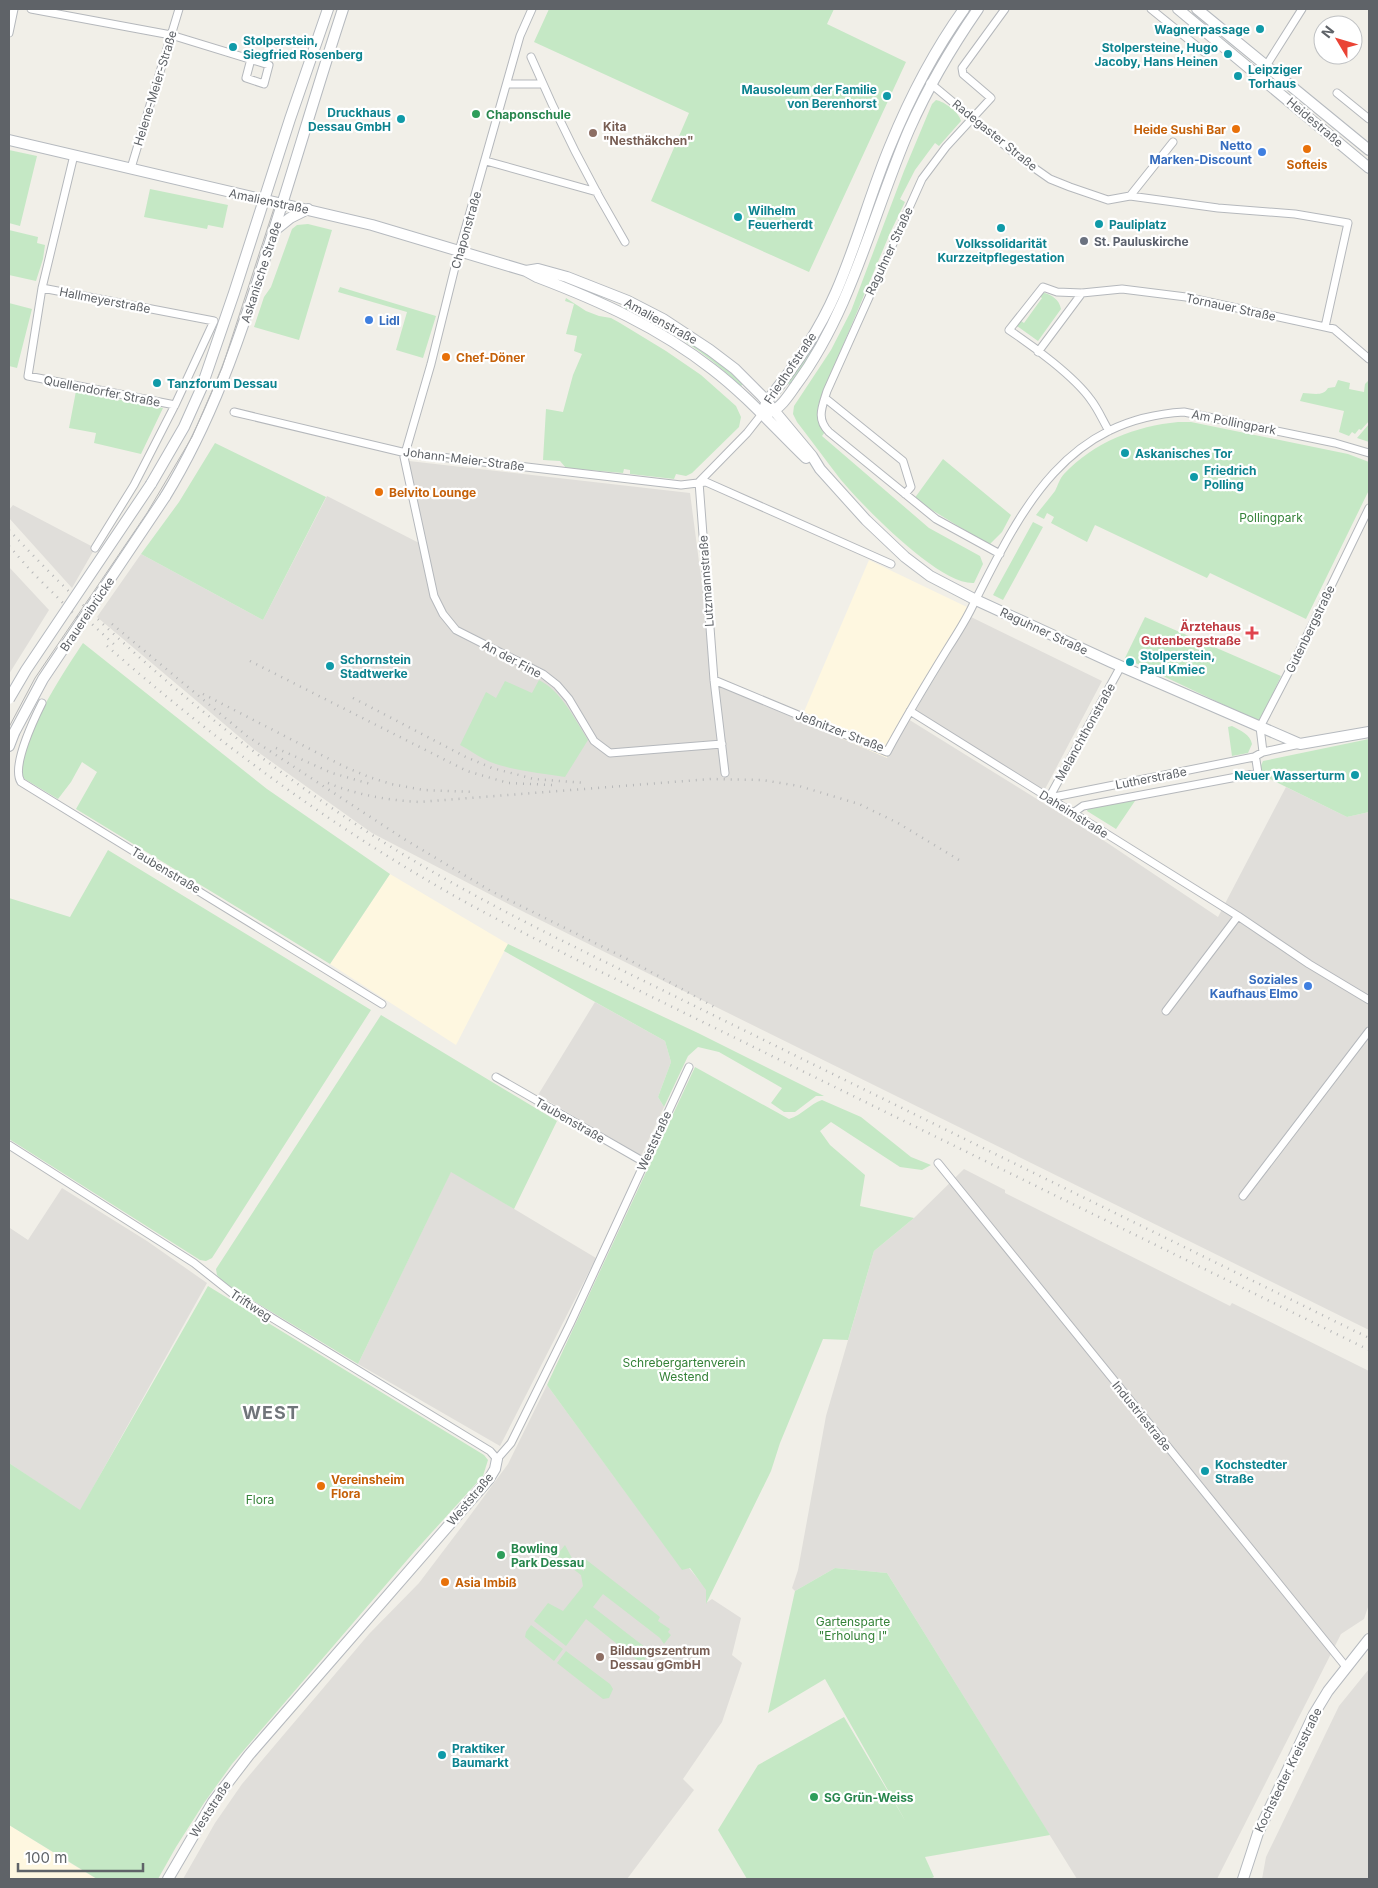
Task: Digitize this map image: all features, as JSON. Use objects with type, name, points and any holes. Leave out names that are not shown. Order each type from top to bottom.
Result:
[{"type":"main road","name":"Askanische Straße","points":[[151,484],[184,427],[201,388],[328,9]]},
{"type":"main road","name":"Askanische Straße","points":[[165,497],[198,439],[217,398],[234,354],[343,9]]},
{"type":"main road","name":"Friedhofstraße","points":[[762,414],[766,400],[798,359],[830,304],[890,145],[922,77],[964,9]]},
{"type":"main road","name":"Friedhofstraße","points":[[762,414],[775,410],[788,396],[820,350],[841,310],[901,149],[931,84],[949,52],[978,9]]},
{"type":"main road","name":"Heidestraße","points":[[1178,9],[1369,168]]},
{"type":"main road","name":"Heidestraße","points":[[1198,9],[1369,150]]},
{"type":"main road","name":"Amalienstraße","points":[[9,140],[372,225],[526,272],[619,310],[644,324],[713,369],[762,414]]},
{"type":"main road","points":[[274,231],[290,218],[308,209]]},
{"type":"main road","name":"Amalienstraße","points":[[526,272],[538,269],[566,277],[657,316],[686,333],[722,359],[775,410]]},
{"type":"main road","name":"Raguhner Straße","points":[[775,410],[812,456],[820,469]]},
{"type":"main road","name":"Raguhner Straße","points":[[762,414],[820,469],[866,520],[930,576],[976,600],[1121,666],[1300,744]]},
{"type":"main road","name":"Brauereibrücke","points":[[9,699],[26,670],[151,484]]},
{"type":"main road","name":"Brauereibrücke","points":[[9,746],[43,679],[165,497]]},
{"type":"main road","name":"Lutherstraße","points":[[1300,744],[1369,732]]},
{"type":"main road","name":"Weststraße","points":[[168,1879],[198,1826],[229,1781],[277,1721],[489,1479],[495,1469],[497,1459]]},
{"type":"main road","name":"Kochstedter Kreisstraße","points":[[1243,1879],[1258,1833],[1307,1728],[1328,1691],[1369,1639]]},
{"type":"street","points":[[9,33],[14,9]]},
{"type":"street","points":[[32,9],[171,35],[251,59]]},
{"type":"street","name":"Helene-Meier-Straße","points":[[131,168],[179,9]]},
{"type":"street","name":"Chaponstraße","points":[[406,453],[431,364],[459,251],[520,36],[532,9]]},
{"type":"street","points":[[973,117],[991,98],[963,74],[962,68],[1005,9]]},
{"type":"street","points":[[1151,9],[1204,52]]},
{"type":"street","points":[[1266,66],[1302,9]]},
{"type":"street","points":[[531,57],[597,192],[625,242]]},
{"type":"street","name":"Radegaster Straße","points":[[922,77],[973,117],[1020,158],[1050,179],[1108,200],[1130,196],[1218,208],[1295,214],[1348,223],[1325,327]]},
{"type":"street","points":[[507,84],[543,84]]},
{"type":"street","points":[[1337,93],[1369,119]]},
{"type":"street","name":"Raguhner Straße","points":[[973,117],[936,158],[922,179],[865,304],[825,398],[820,416],[824,427],[936,519],[1000,554]]},
{"type":"street","points":[[1130,196],[1173,142]]},
{"type":"street","name":"Hallmeyerstraße","points":[[74,155],[42,288],[214,321],[175,405]]},
{"type":"street","points":[[486,161],[597,192]]},
{"type":"street","name":"Tornauer Straße","points":[[1109,430],[1091,400],[1071,379],[1009,330],[1043,286],[1057,292],[1082,293],[1122,289],[1186,297],[1325,327],[1334,329],[1369,358]]},
{"type":"street","name":"Quellendorfer Straße","points":[[42,288],[28,376],[175,405]]},
{"type":"street","points":[[1038,352],[1082,293]]},
{"type":"street","points":[[825,398],[903,461],[911,487],[905,494]]},
{"type":"street","points":[[95,548],[134,485],[175,405]]},
{"type":"street","name":"Johann-Meier-Straße","points":[[234,412],[406,453],[681,484],[698,482]]},
{"type":"street","name":"Am Pollingpark","points":[[976,600],[1024,511],[1057,469],[1083,446],[1109,430],[1141,419],[1167,413],[1184,412],[1335,443],[1369,452]]},
{"type":"street","points":[[698,482],[747,433],[762,414]]},
{"type":"street","name":"An der Fine","points":[[406,453],[404,457],[434,596],[443,614],[456,630],[544,674],[558,685],[569,699],[594,741],[610,753],[722,744]]},
{"type":"street","points":[[698,482],[713,484],[892,564]]},
{"type":"street","name":"Lutzmannstraße","points":[[698,482],[714,680],[725,773]]},
{"type":"street","name":"Gutenbergstraße","points":[[1260,726],[1369,508]]},
{"type":"street","name":"Jeßnitzer Straße","points":[[714,680],[887,752],[976,600]]},
{"type":"street","name":"Melanchthonstraße","points":[[1049,798],[1121,666]]},
{"type":"street","name":"Taubenstraße","points":[[42,703],[33,721],[17,768],[18,778],[21,782],[382,1004]]},
{"type":"street","name":"Daheimstraße","points":[[910,711],[1238,916],[1309,964],[1369,1000]]},
{"type":"street","points":[[1260,726],[1263,752]]},
{"type":"street","name":"Lutherstraße","points":[[1049,798],[1254,758],[1263,752],[1300,744]]},
{"type":"street","name":"Lutherstraße","points":[[1073,813],[1083,806],[1258,773],[1254,758]]},
{"type":"street","points":[[1166,1011],[1238,916]]},
{"type":"street","points":[[1242,1196],[1369,1031]]},
{"type":"street","name":"Weststraße","points":[[497,1459],[511,1443],[570,1324],[689,1067]]},
{"type":"street","name":"Taubenstraße","points":[[496,1077],[644,1162]]},
{"type":"street","name":"Triftweg","points":[[9,1145],[194,1263],[233,1294],[490,1451],[497,1459]]},
{"type":"street","name":"Industriestraße","points":[[938,1163],[1347,1668]]},
{"type":"shaded area","points":[[409,461],[690,493],[715,684],[887,758],[908,719],[1106,842],[1218,917],[1286,787],[1347,817],[1369,812],[1369,1330],[526,913],[372,833],[255,750],[97,617],[141,554],[263,620],[327,496],[425,546]]},
{"type":"shaded area","points":[[13,505],[95,548],[72,588],[9,518],[9,510]]},
{"type":"shaded area","points":[[869,560],[969,608],[887,758],[800,721]]},
{"type":"shaded area","points":[[9,567],[49,610],[9,674]]},
{"type":"shaded area","points":[[971,617],[1102,681],[1044,791],[915,711]]},
{"type":"shaded area","points":[[390,874],[508,944],[456,1045],[330,964]]},
{"type":"shaded area","points":[[595,1002],[665,1041],[671,1062],[658,1097],[664,1107],[641,1156],[538,1095]]},
{"type":"shaded area","points":[[964,1169],[1005,1190],[1005,1193],[1230,1306],[1232,1303],[1369,1371],[1369,1604],[1364,1619],[1341,1634],[1217,1879],[1077,1879],[887,1573],[835,1568],[795,1591],[792,1588],[798,1570],[826,1416],[874,1251],[914,1218]]},
{"type":"shaded area","points":[[451,1171],[596,1258],[500,1446],[358,1364]]},
{"type":"shaded area","points":[[62,1188],[147,1241],[207,1283],[80,1511],[9,1463],[9,1231],[10,1228],[28,1240]]},
{"type":"shaded area","points":[[547,1385],[682,1569],[689,1568],[707,1590],[706,1603],[712,1599],[741,1618],[732,1655],[742,1663],[722,1722],[683,1779],[694,1790],[627,1879],[183,1879],[215,1823],[242,1784],[369,1634],[419,1583],[508,1464]]},
{"type":"shaded area","points":[[1369,1669],[1369,1879],[1262,1879],[1266,1857],[1339,1706]]},
{"type":"shaded area","points":[[9,1825],[75,1866],[97,1879],[9,1879]]},
{"type":"green space","points":[[549,9],[834,9],[827,24],[906,62],[809,272],[651,201],[689,113],[534,42]]},
{"type":"green space","points":[[969,10],[970,12],[934,65]]},
{"type":"green space","points":[[915,100],[918,101],[844,292],[841,291],[885,171]]},
{"type":"green space","points":[[936,100],[951,108],[958,114],[961,121],[939,146],[935,143],[915,170],[900,199],[905,202],[890,233],[819,403],[817,415],[820,425],[825,432],[822,436],[929,528],[980,556],[983,564],[974,583],[959,580],[942,572],[884,525],[841,480],[793,414],[794,406],[831,350],[851,311],[904,171],[932,104]]},
{"type":"green space","points":[[9,150],[37,156],[20,226],[9,223]]},
{"type":"green space","points":[[150,189],[228,205],[223,228],[208,225],[207,229],[144,217]]},
{"type":"green space","points":[[308,224],[332,230],[299,340],[254,327],[264,297],[271,287],[292,229],[297,225]]},
{"type":"green space","points":[[9,230],[38,237],[37,243],[45,245],[36,281],[9,275]]},
{"type":"green space","points":[[340,287],[436,316],[423,358],[396,350],[407,312],[338,292]]},
{"type":"green space","points":[[1042,292],[1054,298],[1059,303],[1061,309],[1038,341],[1017,326],[1021,321],[1024,323],[1042,298],[1039,296]]},
{"type":"green space","points":[[840,294],[842,295],[818,345],[791,385],[788,384],[827,324]]},
{"type":"green space","points":[[566,298],[586,311],[611,318],[620,323],[701,375],[736,406],[741,417],[739,427],[692,473],[686,476],[676,474],[674,479],[630,474],[630,470],[624,469],[623,473],[566,468],[560,461],[543,460],[546,409],[563,412],[573,375],[582,354],[574,351],[577,336],[566,334],[574,304],[565,301]]},
{"type":"green space","points":[[9,303],[32,309],[17,368],[9,366]]},
{"type":"green space","points":[[624,305],[686,340],[716,361],[743,384],[741,386],[685,342],[655,323],[623,307]]},
{"type":"green space","points":[[1338,380],[1350,383],[1349,389],[1364,392],[1365,384],[1369,380],[1369,421],[1361,430],[1359,429],[1355,434],[1352,432],[1349,436],[1339,432],[1344,411],[1300,401],[1303,393],[1323,393],[1328,388],[1335,387]]},
{"type":"green space","points":[[76,391],[163,408],[141,454],[94,443],[96,433],[69,428]]},
{"type":"green space","name":"Pollingpark","points":[[1191,422],[1348,454],[1369,462],[1369,490],[1306,619],[1210,573],[1207,578],[1095,525],[1087,542],[1051,523],[1054,517],[1047,513],[1044,519],[1036,515],[1055,491],[1063,476],[1089,453],[1131,432],[1147,427]]},
{"type":"green space","points":[[1369,424],[1369,442],[1357,438]]},
{"type":"green space","points":[[215,443],[326,497],[263,620],[141,554],[179,502]]},
{"type":"green space","points":[[943,459],[1011,515],[1002,532],[989,545],[914,499]]},
{"type":"green space","points":[[1033,522],[1043,527],[1003,600],[993,595]]},
{"type":"green space","points":[[1145,617],[1281,676],[1260,722],[1125,658]]},
{"type":"green space","points":[[83,643],[267,789],[390,874],[330,964],[76,809],[97,772],[82,762],[71,782],[58,799],[23,778],[22,765],[33,729],[53,690]]},
{"type":"green space","points":[[539,680],[561,698],[588,740],[565,777],[502,766],[484,759],[460,745],[486,692],[496,698],[505,681],[532,693]]},
{"type":"green space","points":[[1232,726],[1245,733],[1249,738],[1252,744],[1248,753],[1232,756],[1228,727]]},
{"type":"green space","points":[[1369,739],[1369,812],[1347,817],[1258,773],[1263,761]]},
{"type":"green space","points":[[1137,798],[1116,829],[1087,811],[1088,808]]},
{"type":"green space","points":[[108,850],[371,1010],[212,1258],[206,1261],[200,1260],[9,1139],[9,898],[70,917]]},
{"type":"green space","points":[[508,944],[698,1033],[824,1096],[816,1096],[795,1112],[784,1112],[771,1103],[782,1088],[719,1052],[698,1047],[688,1056],[664,1107],[658,1097],[671,1062],[665,1041],[504,951]]},
{"type":"green space","points":[[381,1015],[557,1121],[514,1209],[451,1172],[358,1364],[224,1283],[217,1275],[216,1269]]},
{"type":"green space","name":"Schrebergartenverein Westend","points":[[695,1067],[789,1119],[822,1100],[861,1117],[911,1157],[931,1165],[922,1170],[900,1167],[831,1122],[820,1131],[830,1145],[865,1175],[860,1206],[914,1218],[874,1251],[848,1340],[823,1339],[780,1443],[771,1471],[706,1604],[706,1590],[690,1568],[682,1570],[547,1385]]},
{"type":"green space","name":"Flora","points":[[208,1286],[484,1455],[488,1460],[483,1476],[414,1552],[232,1764],[204,1803],[158,1879],[97,1879],[9,1825],[9,1463],[80,1510]]},
{"type":"green space","points":[[565,1545],[576,1566],[584,1571],[584,1558],[660,1617],[658,1621],[670,1629],[668,1632],[671,1635],[664,1644],[660,1638],[603,1594],[593,1607],[650,1651],[642,1664],[586,1619],[566,1646],[534,1621],[548,1603],[563,1611],[583,1586],[581,1575],[556,1556]]},
{"type":"green space","name":"Gartensparte \"Erholung I\"","points":[[835,1568],[887,1573],[1050,1835],[925,1857],[934,1877],[930,1879],[747,1879],[718,1830],[758,1765],[844,1717],[906,1822],[825,1679],[768,1713],[795,1591]]},
{"type":"green space","points":[[531,1625],[563,1649],[554,1661],[525,1637]]},
{"type":"green space","points":[[566,1651],[610,1684],[613,1689],[609,1698],[603,1699],[557,1663]]},
{"type":"tram line","points":[[9,727],[35,678],[147,513],[192,437],[222,368],[276,202]]},
{"type":"railway","points":[[9,530],[47,570],[126,646],[210,717],[297,784],[400,852],[490,904],[552,936],[1369,1338]]},
{"type":"railway","points":[[9,546],[85,625]]},
{"type":"railway","points":[[82,615],[117,647]]},
{"type":"railway","points":[[112,624],[247,736],[404,839],[491,891],[633,962],[718,1009]]},
{"type":"railway","points":[[107,646],[188,714],[273,779],[360,839],[467,903],[579,961],[1369,1350]]},
{"type":"railway","points":[[250,661],[467,771],[508,783],[552,785]]},
{"type":"railway","points":[[203,694],[343,766],[369,777],[391,784],[424,790],[474,792]]},
{"type":"railway","points":[[353,698],[466,757],[492,768],[534,779],[586,783]]},
{"type":"railway","points":[[276,748],[332,773],[374,785]]},
{"type":"railway","points":[[328,783],[372,796],[419,802],[711,779],[762,780],[799,786],[859,804],[898,823],[964,863]]},
{"type":"place","name":"Wagnerpassage","points":[[1260,29]]},
{"type":"place","name":"Stolperstein, Siegfried Rosenberg","points":[[233,47]]},
{"type":"place","name":"Stolpersteine, Hugo Jacoby, Hans Heinen","points":[[1228,54]]},
{"type":"place","name":"Leipziger Torhaus","points":[[1238,76]]},
{"type":"place","name":"Mausoleum der Familie von Berenhorst","points":[[887,96]]},
{"type":"place","name":"Chaponschule","points":[[476,114]]},
{"type":"place","name":"Druckhaus Dessau GmbH","points":[[401,119]]},
{"type":"place","name":"Heide Sushi Bar","points":[[1236,129]]},
{"type":"place","name":"Kita \"Nesthäkchen\"","points":[[593,133]]},
{"type":"place","name":"Softeis","points":[[1307,149]]},
{"type":"place","name":"Netto Marken-Discount","points":[[1262,152]]},
{"type":"place","name":"Wilhelm Feuerherdt","points":[[738,217]]},
{"type":"place","name":"Pauliplatz","points":[[1099,224]]},
{"type":"place","name":"Volkssolidarität Kurzzeitpflegestation","points":[[1001,228]]},
{"type":"place","name":"St. Pauluskirche","points":[[1084,241]]},
{"type":"place","name":"Lidl","points":[[369,320]]},
{"type":"place","name":"Chef-Döner","points":[[446,357]]},
{"type":"place","name":"Tanzforum Dessau","points":[[157,383]]},
{"type":"place","name":"Askanisches Tor","points":[[1125,453]]},
{"type":"place","name":"Friedrich Polling","points":[[1194,477]]},
{"type":"place","name":"Belvito Lounge","points":[[379,492]]},
{"type":"place","name":"Ärztehaus Gutenbergstraße","points":[[1252,633]]},
{"type":"place","name":"Stolperstein, Paul Kmiec","points":[[1130,662]]},
{"type":"place","name":"Schornstein Stadtwerke","points":[[330,666]]},
{"type":"place","name":"Neuer Wasserturm","points":[[1355,775]]},
{"type":"place","name":"Soziales Kaufhaus Elmo","points":[[1308,986]]},
{"type":"place","name":"Kochstedter Straße","points":[[1205,1471]]},
{"type":"place","name":"Vereinsheim Flora","points":[[321,1486]]},
{"type":"place","name":"Bowling Park Dessau","points":[[501,1555]]},
{"type":"place","name":"Asia Imbiß","points":[[445,1582]]},
{"type":"place","name":"Bildungszentrum Dessau gGmbH","points":[[600,1657]]},
{"type":"place","name":"Praktiker Baumarkt","points":[[442,1755]]},
{"type":"place","name":"SG Grün-Weiss","points":[[814,1797]]},
{"type":"district","name":"WEST","points":[[271,1412]]}]
